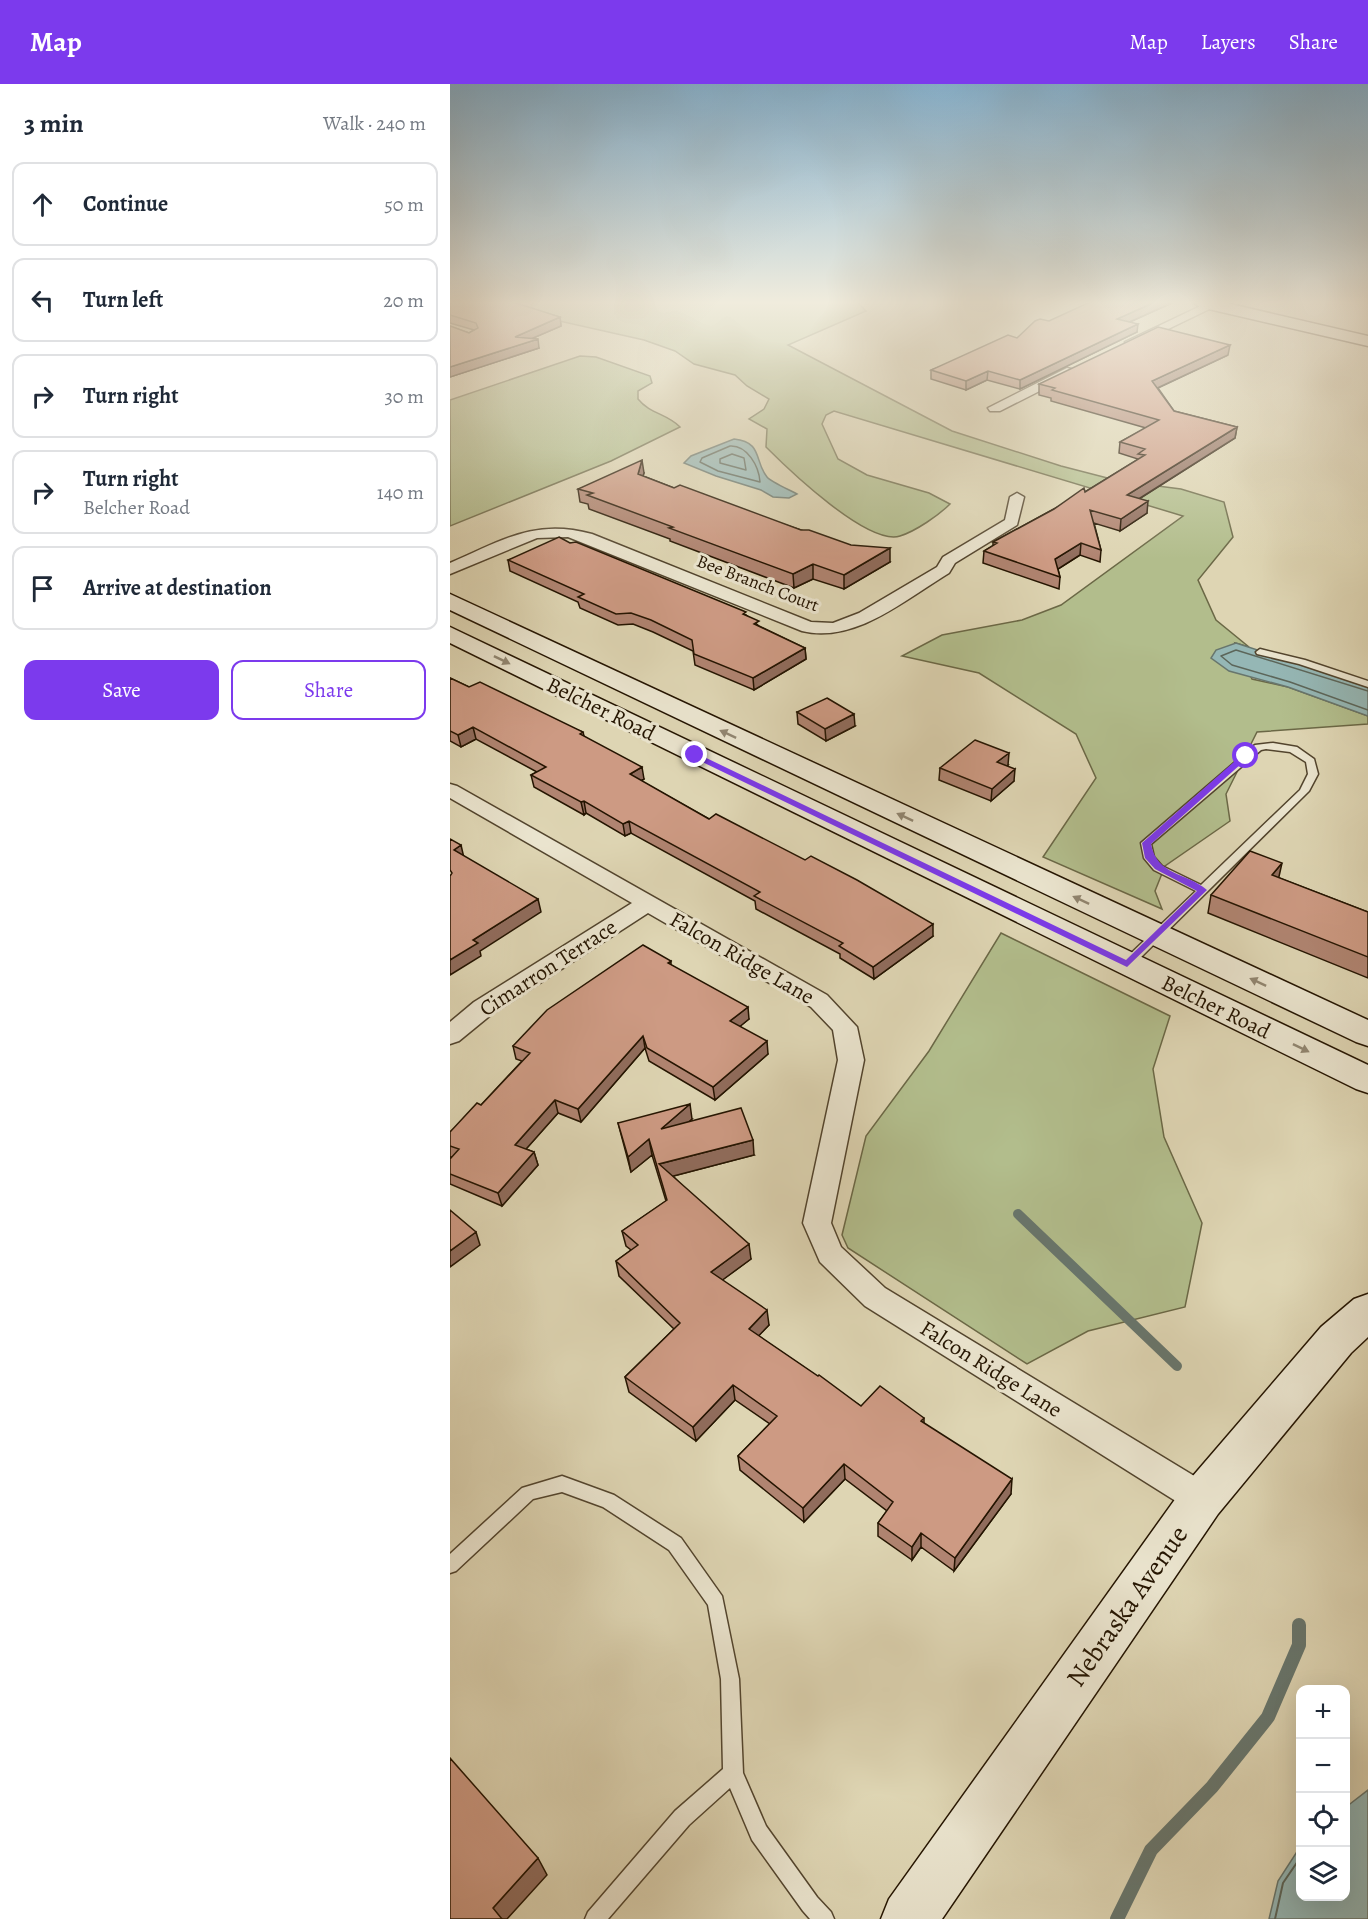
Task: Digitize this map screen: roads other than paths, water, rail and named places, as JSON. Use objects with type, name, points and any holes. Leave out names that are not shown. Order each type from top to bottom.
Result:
[{"type":"main road","name":"Belcher Road","points":[[450,601],[1368,1034]]},
{"type":"main road","name":"Belcher Road","points":[[450,634],[1368,1080]]},
{"type":"main road","name":"Nebraska Avenue","points":[[909,1919],[1202,1499],[1336,1340],[1368,1311]]},
{"type":"street","points":[[995,408],[1036,388]]},
{"type":"street","name":"Bee Branch Court","points":[[450,569],[536,533],[569,532],[587,537],[808,627],[835,628],[866,617],[943,570],[949,560],[1012,522],[1017,497]]},
{"type":"street","name":"Falcon Ridge Lane","points":[[450,790],[819,1001],[845,1028],[851,1060],[817,1223],[830,1254],[875,1297],[1202,1499]]},
{"type":"street","name":"Cimarron Terrace","points":[[450,1035],[483,1008],[648,903]]},
{"type":"lane","points":[[1260,652],[1302,662],[1368,684]]},
{"type":"lane","points":[[1127,964],[1203,890],[1304,790],[1313,774],[1311,761],[1303,753],[1275,745],[1258,747],[1146,843],[1149,858],[1158,867],[1203,890]]},
{"type":"lane","points":[[450,1565],[528,1493],[562,1484],[608,1501],[675,1544],[716,1602],[730,1679],[733,1773],[759,1833],[810,1904],[824,1919]]},
{"type":"lane","points":[[596,1919],[682,1818],[733,1773]]},
{"type":"water","points":[[734,439],[750,444],[754,448],[763,471],[769,479],[797,494],[789,498],[773,497],[761,490],[684,463],[691,456]]},
{"type":"water","points":[[1236,643],[1368,686],[1368,716],[1288,687],[1229,671],[1211,658],[1216,650]]},
{"type":"water","points":[[1368,1790],[1368,1919],[1269,1919],[1278,1881],[1296,1853],[1296,1901],[1350,1901],[1350,1804]]},
{"type":"waterway","points":[[1018,1214],[1177,1366]]},
{"type":"waterway","points":[[1117,1919],[1151,1850],[1212,1787],[1268,1717],[1299,1645],[1299,1625]]}]
